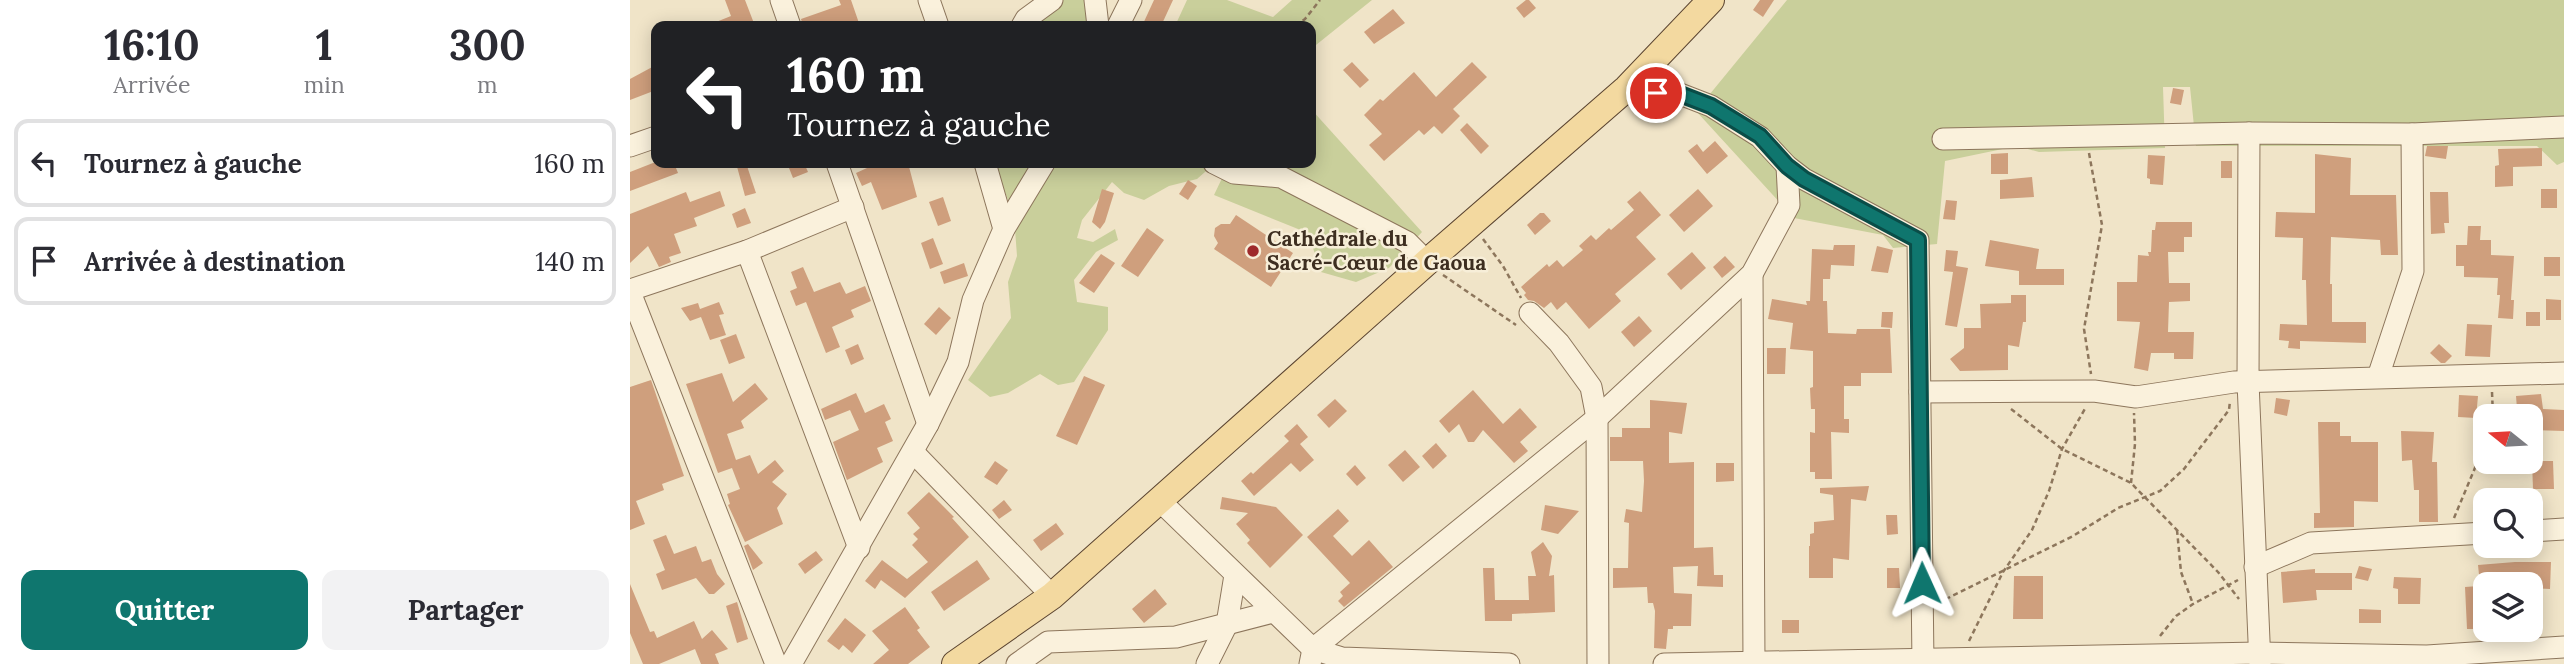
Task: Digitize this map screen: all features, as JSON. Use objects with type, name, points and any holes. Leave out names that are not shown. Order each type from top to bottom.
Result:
[{"type":"main road","points":[[955,664],[1052,596],[1471,223],[1627,88],[1712,0]]},
{"type":"street","points":[[781,0],[788,21]]},
{"type":"street","points":[[929,0],[936,21]]},
{"type":"street","points":[[1025,21],[1052,0]]},
{"type":"street","points":[[1095,0],[1097,21]]},
{"type":"street","points":[[1120,21],[1131,0]]},
{"type":"street","points":[[1627,88],[1680,94],[1711,106],[1760,136],[1787,166],[1804,179],[1918,240],[1923,661]]},
{"type":"street","points":[[1942,139],[2249,133],[2412,134],[2564,127]]},
{"type":"street","points":[[2249,133],[2244,387],[2259,659]]},
{"type":"street","points":[[2378,377],[2413,271],[2412,134]]},
{"type":"street","points":[[630,146],[651,139]]},
{"type":"street","points":[[1311,657],[1597,418],[1752,274],[1789,205],[1787,166]]},
{"type":"street","points":[[839,168],[929,424]]},
{"type":"street","points":[[987,168],[1004,229]]},
{"type":"street","points":[[994,168],[995,192]]},
{"type":"street","points":[[791,664],[929,424],[958,362],[973,300],[1004,229],[1041,168]]},
{"type":"street","points":[[1224,168],[1234,173],[1281,177],[1408,242],[1427,262]]},
{"type":"street","points":[[776,664],[630,291],[747,251],[853,207]]},
{"type":"street","points":[[747,251],[859,548]]},
{"type":"street","points":[[1752,274],[1754,663]]},
{"type":"street","points":[[1530,313],[1559,343],[1591,387],[1597,418],[1598,664]]},
{"type":"street","points":[[1920,392],[2094,391],[2136,397],[2378,377],[2564,373]]},
{"type":"street","points":[[2228,410],[2244,387]]},
{"type":"street","points":[[914,453],[1052,596]]},
{"type":"street","points":[[1159,499],[1273,612],[1311,657],[1362,662],[1509,664]]},
{"type":"street","points":[[2543,530],[2564,529]]},
{"type":"street","points":[[2255,567],[2311,542],[2473,534]]},
{"type":"street","points":[[1207,664],[1227,624],[1235,575]]},
{"type":"street","points":[[1017,664],[1048,642],[1176,637],[1273,612]]},
{"type":"street","points":[[1664,664],[1923,661],[1957,657],[2091,660],[2144,654],[2259,659],[2427,660],[2564,647]]},
{"type":"path","points":[[1302,21],[1321,0]]},
{"type":"path","points":[[1957,657],[1975,632],[2003,572],[2032,530],[2063,449],[2094,391],[2084,329],[2102,225],[2086,136]]},
{"type":"path","points":[[1471,223],[1503,266],[1530,313]]},
{"type":"path","points":[[1427,262],[1516,325],[1547,330]]},
{"type":"path","points":[[2488,376],[2492,404]]},
{"type":"path","points":[[1923,610],[2073,536],[2118,508],[2160,491],[2184,470],[2244,387]]},
{"type":"path","points":[[1989,392],[2063,449],[2131,483],[2218,572],[2258,620]]},
{"type":"path","points":[[2130,396],[2136,418],[2131,483]]},
{"type":"path","points":[[2443,536],[2460,508],[2473,474]]},
{"type":"path","points":[[2177,530],[2181,572],[2193,604]]},
{"type":"path","points":[[2144,654],[2176,617],[2193,604],[2228,587],[2255,567]]},
{"type":"green space","points":[[1052,0],[1095,0],[1097,21],[1028,21]]},
{"type":"green space","points":[[1187,0],[1227,0],[1273,17],[1292,0],[1372,0],[1316,45],[1316,21],[1177,21]]},
{"type":"green space","points":[[1787,0],[2564,0],[2564,162],[2557,165],[2537,146],[2196,146],[2190,87],[2163,87],[2165,148],[2039,152],[2017,146],[1945,161],[1937,244],[1893,248],[1883,235],[1794,218],[1696,111]]},
{"type":"green space","points":[[1316,115],[1422,232],[1389,268],[1356,282],[1321,272],[1308,233],[1214,195],[1225,172],[1218,168],[1316,168]]},
{"type":"green space","points":[[996,168],[1210,168],[1197,179],[1169,186],[1144,200],[1124,193],[1112,182],[1082,220],[1077,238],[1093,242],[1115,229],[1118,240],[1096,252],[1074,280],[1077,302],[1108,307],[1108,330],[1074,382],[1058,385],[1040,374],[1008,393],[990,397],[968,380],[1011,318],[1008,282],[1017,256],[1014,216]]},
{"type":"building","points":[[725,0],[745,0],[753,21],[718,21],[731,16]]},
{"type":"building","points":[[839,0],[851,0],[858,21],[802,21],[801,19],[841,5]]},
{"type":"building","points":[[1154,0],[1173,0],[1163,21],[1144,21]]},
{"type":"building","points":[[1526,0],[1536,8],[1524,18],[1516,8]]},
{"type":"building","points":[[1760,0],[1774,0],[1763,17],[1753,10]]},
{"type":"building","points":[[1393,9],[1405,23],[1374,44],[1364,32]]},
{"type":"building","points":[[1352,62],[1369,80],[1360,88],[1343,70]]},
{"type":"building","points":[[1472,62],[1487,77],[1453,109],[1460,116],[1442,134],[1434,126],[1424,135],[1419,130],[1384,161],[1369,145],[1382,134],[1364,115],[1414,72],[1436,97]]},
{"type":"building","points":[[651,68],[651,92],[630,100],[630,79]]},
{"type":"building","points":[[2173,88],[2184,90],[2181,105],[2170,103]]},
{"type":"building","points":[[1467,123],[1489,146],[1481,154],[1460,130]]},
{"type":"building","points":[[1715,141],[1728,156],[1707,174],[1688,151],[1697,144],[1703,152]]},
{"type":"building","points":[[2427,146],[2448,146],[2446,159],[2425,156]]},
{"type":"building","points":[[2542,148],[2542,166],[2513,167],[2513,186],[2495,187],[2495,166],[2499,165],[2498,149]]},
{"type":"building","points":[[2008,153],[2008,174],[1991,174],[1991,154]]},
{"type":"building","points":[[2315,154],[2351,158],[2350,195],[2396,195],[2398,255],[2381,255],[2380,240],[2331,237],[2332,322],[2366,322],[2366,343],[2300,341],[2300,349],[2288,348],[2289,341],[2279,340],[2280,324],[2307,325],[2306,280],[2302,280],[2303,238],[2275,237],[2276,212],[2315,213]]},
{"type":"building","points":[[2148,155],[2165,156],[2163,185],[2150,184],[2150,179],[2147,178]]},
{"type":"building","points":[[2221,161],[2232,161],[2232,178],[2221,178]]},
{"type":"building","points":[[651,164],[651,168],[676,168],[678,173],[630,191],[630,172]]},
{"type":"building","points":[[737,168],[748,168],[756,193],[745,196]]},
{"type":"building","points":[[789,168],[806,168],[808,172],[793,178]]},
{"type":"building","points":[[867,168],[909,168],[917,197],[882,210],[871,182],[862,186],[856,173]]},
{"type":"building","points":[[2032,177],[2034,197],[2000,199],[2000,180]]},
{"type":"building","points":[[1188,180],[1197,186],[1188,200],[1179,194]]},
{"type":"building","points":[[1102,189],[1114,193],[1105,222],[1100,229],[1092,222]]},
{"type":"building","points":[[1698,189],[1713,206],[1684,232],[1669,215]]},
{"type":"building","points":[[2541,189],[2557,189],[2557,208],[2541,208]]},
{"type":"building","points":[[720,191],[725,206],[694,218],[697,226],[674,234],[681,253],[669,257],[671,262],[659,267],[648,246],[630,263],[630,214],[686,192],[690,202]]},
{"type":"building","points":[[1640,191],[1661,215],[1636,237],[1656,259],[1615,294],[1621,301],[1589,329],[1566,302],[1557,310],[1551,302],[1544,308],[1528,300],[1521,287],[1547,264],[1549,267],[1557,260],[1563,267],[1583,250],[1579,246],[1591,235],[1596,240],[1609,228],[1611,230],[1634,210],[1627,202]]},
{"type":"building","points":[[2430,192],[2448,192],[2449,223],[2444,223],[2445,233],[2431,234]]},
{"type":"building","points":[[943,197],[951,221],[938,226],[929,202]]},
{"type":"building","points":[[1946,200],[1957,201],[1955,220],[1943,219]]},
{"type":"building","points":[[745,208],[751,223],[737,228],[732,214]]},
{"type":"building","points":[[1540,213],[1544,213],[1551,221],[1535,235],[1527,225]]},
{"type":"building","name":"Cathédrale du Sacré-Cœur de Gaoua","points":[[1236,215],[1293,253],[1271,287],[1214,249],[1218,243],[1214,236],[1215,228],[1221,224],[1230,224]]},
{"type":"building","points":[[2156,222],[2192,222],[2192,237],[2184,237],[2184,252],[2168,252],[2169,283],[2190,283],[2190,301],[2169,302],[2168,332],[2194,332],[2193,359],[2174,359],[2174,353],[2151,353],[2148,371],[2134,368],[2140,322],[2117,321],[2117,282],[2137,282],[2138,255],[2149,256],[2152,230],[2155,230]]},
{"type":"building","points":[[2468,226],[2481,226],[2480,240],[2491,240],[2491,255],[2514,256],[2511,300],[2514,300],[2513,319],[2498,318],[2498,278],[2464,277],[2464,266],[2456,266],[2456,245],[2467,245]]},
{"type":"building","points":[[1147,228],[1164,240],[1138,277],[1121,266]]},
{"type":"building","points":[[933,238],[943,264],[930,269],[921,243]]},
{"type":"building","points":[[1990,240],[2039,249],[2036,269],[2064,269],[2064,285],[2019,285],[2019,271],[1985,266]]},
{"type":"building","points":[[1834,245],[1855,245],[1854,266],[1831,265],[1830,279],[1823,279],[1828,333],[1856,334],[1857,329],[1890,329],[1892,373],[1861,373],[1861,386],[1844,386],[1844,419],[1849,419],[1849,433],[1831,432],[1832,479],[1815,479],[1815,472],[1810,472],[1810,432],[1815,433],[1815,409],[1811,409],[1810,388],[1813,387],[1813,351],[1790,349],[1793,323],[1768,319],[1772,299],[1807,305],[1806,301],[1810,301],[1812,249],[1833,250]]},
{"type":"building","points":[[1877,246],[1893,250],[1888,273],[1871,271]]},
{"type":"building","points":[[1946,250],[1958,251],[1956,266],[1968,268],[1957,327],[1945,325],[1953,272],[1944,271]]},
{"type":"building","points":[[1692,252],[1706,268],[1681,290],[1667,274]]},
{"type":"building","points":[[1101,254],[1115,263],[1094,293],[1079,283]]},
{"type":"building","points":[[1725,256],[1735,267],[1722,278],[1713,267]]},
{"type":"building","points":[[2544,257],[2560,257],[2560,276],[2544,276]]},
{"type":"building","points":[[964,263],[968,276],[944,284],[940,272]]},
{"type":"building","points":[[803,267],[814,292],[840,282],[846,294],[865,286],[871,301],[851,310],[854,317],[832,327],[840,347],[826,353],[806,302],[796,306],[790,291],[797,288],[791,272]]},
{"type":"building","points":[[2011,295],[2026,295],[2026,322],[2023,322],[2019,347],[2008,345],[2008,370],[1960,371],[1950,359],[1964,348],[1964,328],[1981,328],[1980,304],[2011,303]]},
{"type":"building","points":[[2546,299],[2561,300],[2561,320],[2546,320]]},
{"type":"building","points":[[719,302],[724,314],[719,315],[726,335],[710,340],[701,317],[690,321],[681,308],[698,303],[700,309]]},
{"type":"building","points":[[939,307],[951,318],[936,335],[924,324]]},
{"type":"building","points":[[1882,312],[1893,312],[1892,328],[1881,327]]},
{"type":"building","points":[[2526,312],[2540,312],[2540,326],[2526,326]]},
{"type":"building","points":[[1639,316],[1652,331],[1634,347],[1621,332]]},
{"type":"building","points":[[2467,324],[2492,325],[2490,357],[2465,356]]},
{"type":"building","points":[[736,334],[745,358],[729,364],[720,340]]},
{"type":"building","points":[[858,344],[864,359],[851,365],[845,350]]},
{"type":"building","points":[[2439,344],[2452,356],[2445,363],[2441,363],[2430,353]]},
{"type":"building","points":[[1767,348],[1786,348],[1785,374],[1767,374]]},
{"type":"building","points":[[722,373],[733,402],[755,383],[768,399],[741,421],[744,428],[727,434],[736,460],[750,455],[758,474],[775,460],[784,471],[772,482],[787,494],[777,508],[783,524],[745,542],[728,505],[727,494],[740,489],[732,468],[718,473],[686,384]]},
{"type":"building","points":[[1084,376],[1105,385],[1077,445],[1056,436]]},
{"type":"building","points":[[651,380],[684,476],[662,484],[664,490],[636,501],[645,524],[630,530],[630,387]]},
{"type":"building","points":[[1473,390],[1503,424],[1520,408],[1537,427],[1520,442],[1528,451],[1514,463],[1483,430],[1474,442],[1468,442],[1459,424],[1449,433],[1439,421]]},
{"type":"building","points":[[856,393],[865,413],[884,404],[891,419],[885,422],[893,441],[877,448],[883,462],[847,480],[833,442],[859,430],[850,410],[825,420],[821,409]]},
{"type":"building","points":[[2541,394],[2542,404],[2517,404],[2516,396]]},
{"type":"building","points":[[2459,395],[2478,396],[2477,404],[2473,404],[2473,418],[2458,417]]},
{"type":"building","points":[[2276,398],[2290,400],[2287,416],[2274,413]]},
{"type":"building","points":[[1335,399],[1347,411],[1329,428],[1317,415]]},
{"type":"building","points":[[1650,400],[1687,403],[1682,434],[1669,432],[1669,463],[1694,462],[1694,548],[1713,547],[1714,575],[1723,575],[1723,587],[1697,586],[1698,566],[1673,567],[1674,593],[1692,594],[1691,626],[1673,626],[1673,629],[1668,629],[1666,649],[1654,648],[1655,611],[1653,603],[1648,603],[1647,587],[1613,588],[1613,568],[1628,568],[1629,523],[1624,522],[1626,509],[1642,512],[1644,481],[1643,461],[1610,461],[1610,437],[1622,437],[1622,428],[1650,428]]},
{"type":"building","points":[[2543,409],[2564,410],[2564,431],[2543,430]]},
{"type":"building","points":[[2318,422],[2340,422],[2340,436],[2351,436],[2351,442],[2378,442],[2378,502],[2354,501],[2354,527],[2314,528],[2314,513],[2320,513]]},
{"type":"building","points":[[1297,424],[1308,437],[1300,444],[1314,460],[1300,472],[1291,463],[1254,496],[1241,481],[1251,472],[1253,474],[1289,441],[1284,436]]},
{"type":"building","points":[[2401,431],[2434,432],[2432,462],[2437,462],[2438,522],[2419,522],[2419,490],[2414,490],[2412,460],[2402,461]]},
{"type":"building","points":[[1436,443],[1447,456],[1433,469],[1422,456]]},
{"type":"building","points":[[1405,450],[1420,467],[1403,482],[1388,465]]},
{"type":"building","points":[[995,461],[1008,470],[997,485],[984,477]]},
{"type":"building","points":[[2543,461],[2553,461],[2554,489],[2533,488],[2532,474],[2543,474]]},
{"type":"building","points":[[1716,463],[1734,463],[1734,481],[1716,482]]},
{"type":"building","points":[[1355,465],[1366,478],[1357,486],[1346,474]]},
{"type":"building","points":[[1869,486],[1866,501],[1851,499],[1849,560],[1833,558],[1833,578],[1809,578],[1810,534],[1814,533],[1814,522],[1834,520],[1833,495],[1820,493],[1820,488]]},
{"type":"building","points":[[929,492],[969,537],[905,598],[881,580],[875,589],[865,581],[882,560],[907,579],[928,562],[912,545],[918,539],[913,534],[920,528],[907,513]]},
{"type":"building","points":[[1222,497],[1276,507],[1303,535],[1270,568],[1247,543],[1250,540],[1236,524],[1248,513],[1220,509]]},
{"type":"building","points":[[1004,500],[1012,510],[999,519],[992,510]]},
{"type":"building","points":[[1545,505],[1579,511],[1558,534],[1541,530]]},
{"type":"building","points":[[1338,509],[1349,521],[1333,536],[1352,556],[1369,540],[1393,567],[1344,607],[1338,601],[1343,596],[1340,592],[1350,583],[1307,537]]},
{"type":"building","points":[[1886,515],[1897,515],[1898,534],[1887,535]]},
{"type":"building","points":[[1056,523],[1064,534],[1041,551],[1033,540]]},
{"type":"building","points":[[666,535],[674,554],[696,546],[702,562],[711,559],[725,584],[714,594],[709,594],[696,578],[662,590],[656,574],[665,570],[653,540]]},
{"type":"building","points":[[1543,542],[1552,556],[1549,576],[1554,575],[1555,612],[1512,614],[1512,621],[1485,621],[1483,568],[1494,568],[1495,600],[1529,600],[1528,576],[1536,576],[1531,552]]},
{"type":"building","points":[[748,544],[763,563],[753,570],[744,546]]},
{"type":"building","points":[[816,551],[823,560],[805,574],[798,564]]},
{"type":"building","points":[[977,560],[990,579],[944,611],[931,592]]},
{"type":"building","points":[[2551,562],[2550,589],[2543,589],[2543,572],[2479,572],[2478,565]]},
{"type":"building","points":[[2359,566],[2372,569],[2368,581],[2355,578]]},
{"type":"building","points":[[1887,568],[1899,568],[1900,588],[1887,588]]},
{"type":"building","points":[[2315,569],[2315,573],[2352,573],[2352,590],[2316,590],[2317,600],[2283,603],[2281,572]]},
{"type":"building","points":[[2014,576],[2043,576],[2043,619],[2013,619]]},
{"type":"building","points":[[2394,577],[2421,578],[2420,604],[2398,604],[2398,589],[2393,588]]},
{"type":"building","points":[[630,584],[650,632],[654,631],[657,638],[694,621],[702,639],[712,630],[728,649],[715,654],[719,664],[701,664],[695,649],[659,664],[643,664],[630,633]]},
{"type":"building","points":[[2473,586],[2473,629],[2467,629],[2465,587]]},
{"type":"building","points":[[1155,589],[1167,604],[1144,623],[1132,609]]},
{"type":"building","points":[[737,602],[748,639],[737,643],[726,606]]},
{"type":"building","points":[[905,607],[930,647],[908,664],[873,664],[889,650],[872,631]]},
{"type":"building","points":[[2359,609],[2381,610],[2381,623],[2359,623]]},
{"type":"building","points":[[845,618],[866,635],[852,653],[843,645],[839,650],[827,641]]},
{"type":"building","points":[[1782,620],[1799,620],[1799,633],[1782,633]]},
{"type":"place","name":"Cathédrale du Sacré-Cœur de Gaoua","points":[[1253,251]]},
{"type":"route","points":[[1656,93],[1680,94],[1711,106],[1760,136],[1787,166],[1804,179],[1918,240],[1922,583]]}]
